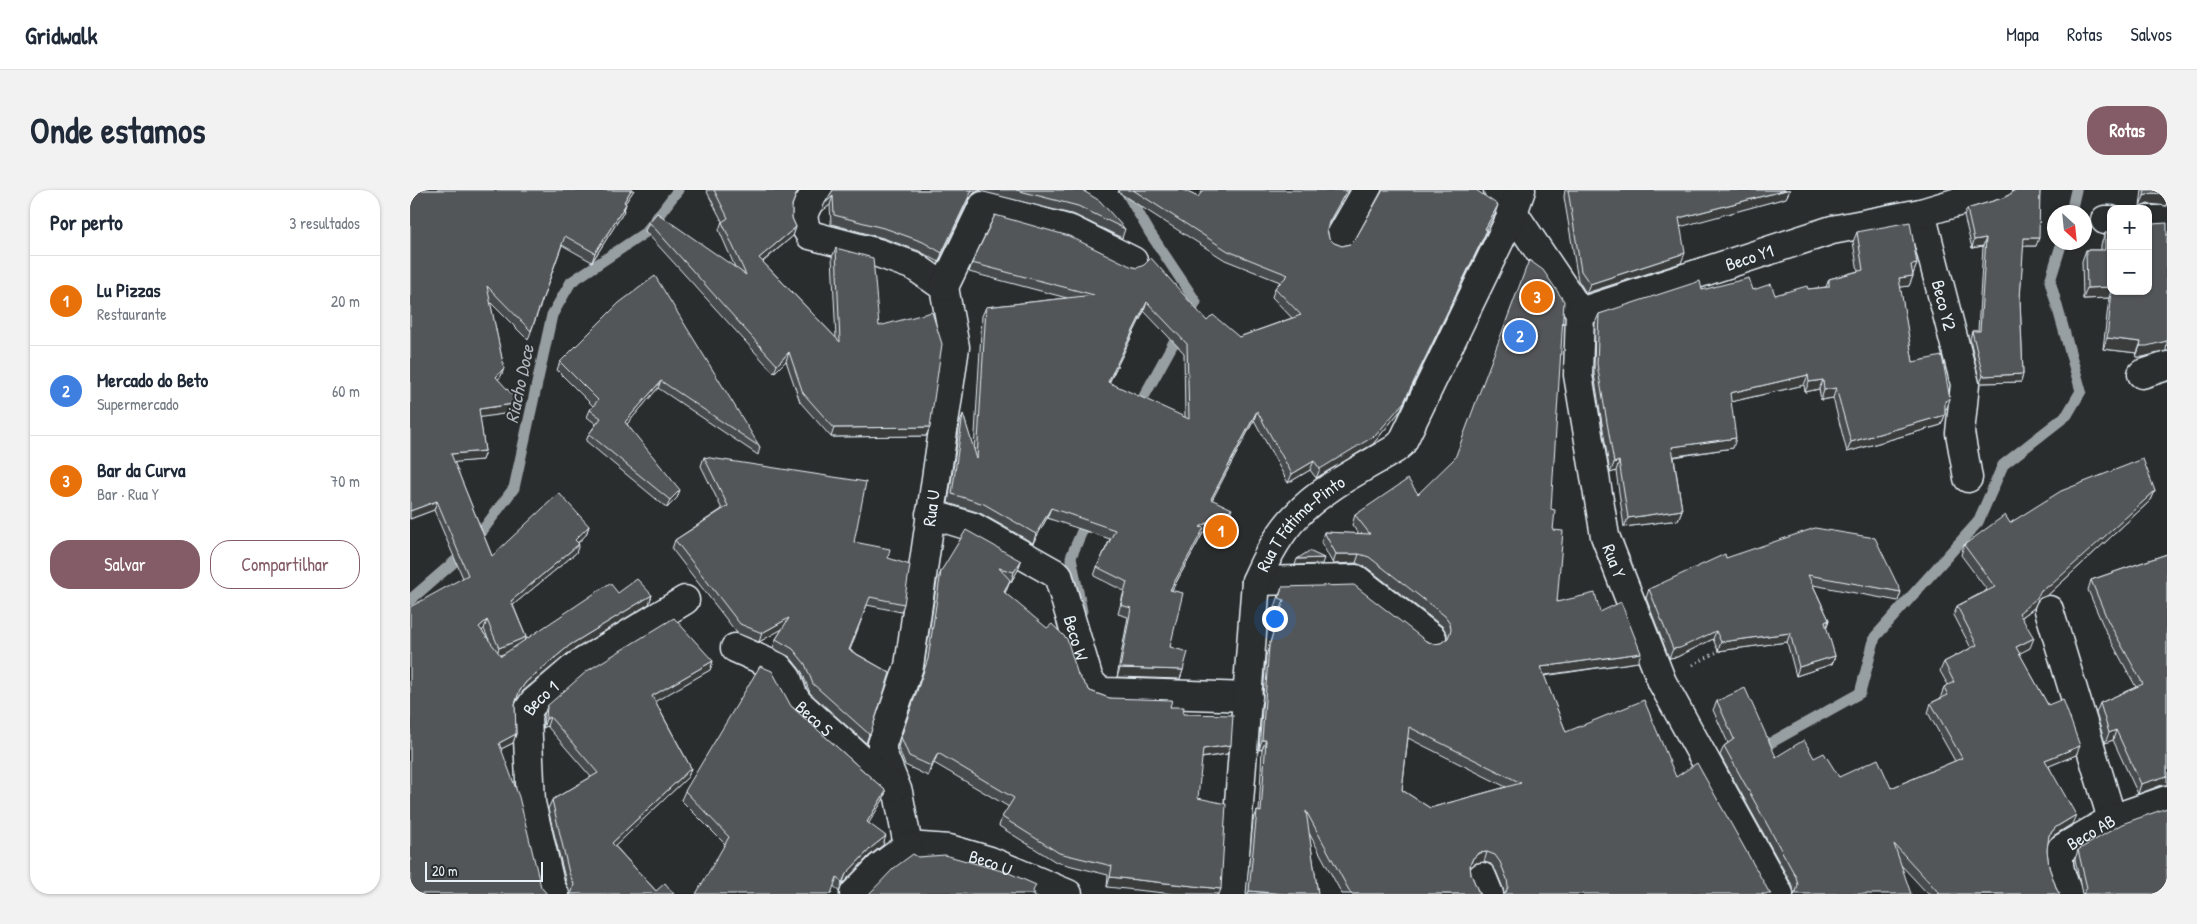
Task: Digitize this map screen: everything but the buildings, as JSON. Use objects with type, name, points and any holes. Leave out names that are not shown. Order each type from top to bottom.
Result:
[{"type":"street","points":[[818,190],[803,212],[803,222],[810,235],[878,253],[914,266],[944,287],[982,206],[1071,230],[1133,261]]},
{"type":"street","points":[[1339,239],[1367,190]]},
{"type":"street","points":[[1498,190],[1517,202],[1580,312]]},
{"type":"street","points":[[1920,213],[1998,190]]},
{"type":"street","name":"Rua T Fátima-Pinto","points":[[1232,894],[1256,582],[1267,556],[1296,516],[1324,492],[1402,443],[1517,202]]},
{"type":"street","name":"Beco Y1","points":[[1580,312],[1832,230],[1920,213]]},
{"type":"street","name":"Beco Y2","points":[[1920,213],[1965,384],[1960,433],[1968,478]]},
{"type":"street","points":[[2152,220],[2167,220]]},
{"type":"street","name":"Rua U","points":[[908,846],[898,792],[882,752],[882,744],[909,666],[955,347],[944,287]]},
{"type":"street","name":"Rua Y","points":[[1580,312],[1578,375],[1605,536],[1662,682],[1779,894]]},
{"type":"street","name":"Beco W","points":[[930,514],[973,527],[1058,576],[1089,680],[1098,690],[1106,692],[1248,697]]},
{"type":"street","points":[[1256,582],[1356,579],[1432,638]]},
{"type":"street","name":"Beco 1","points":[[555,894],[531,803],[527,717],[529,710],[533,703],[576,667],[684,600]]},
{"type":"street","points":[[2048,610],[2112,819]]},
{"type":"street","name":"Beco S","points":[[735,648],[778,667],[783,672],[798,703],[898,792]]},
{"type":"street","name":"Beco AB","points":[[2068,894],[2058,865],[2060,850],[2112,819],[2167,800]]},
{"type":"street","points":[[854,894],[880,867],[908,846]]},
{"type":"street","name":"Beco U","points":[[908,846],[950,849],[990,861],[1068,894]]},
{"type":"path","points":[[1662,682],[1730,645]]},
{"type":"waterway","name":"Riacho Doce","points":[[410,600],[468,550],[514,488],[552,315],[571,282],[646,232],[678,190]]},
{"type":"waterway","points":[[1125,190],[1150,233],[1196,302],[1136,411]]},
{"type":"waterway","points":[[2073,205],[2076,190]]},
{"type":"waterway","points":[[1756,751],[1860,693],[1875,637],[1978,522],[2003,465],[2067,415],[2081,391],[2050,281],[2060,250]]},
{"type":"waterway","points":[[1082,611],[1071,557],[1088,517]]},
{"type":"place","name":"Bar da Curva","points":[[1537,297]]},
{"type":"place","name":"Mercado do Beto","points":[[1520,336]]},
{"type":"place","name":"Lu Pizzas","points":[[1221,531]]}]
